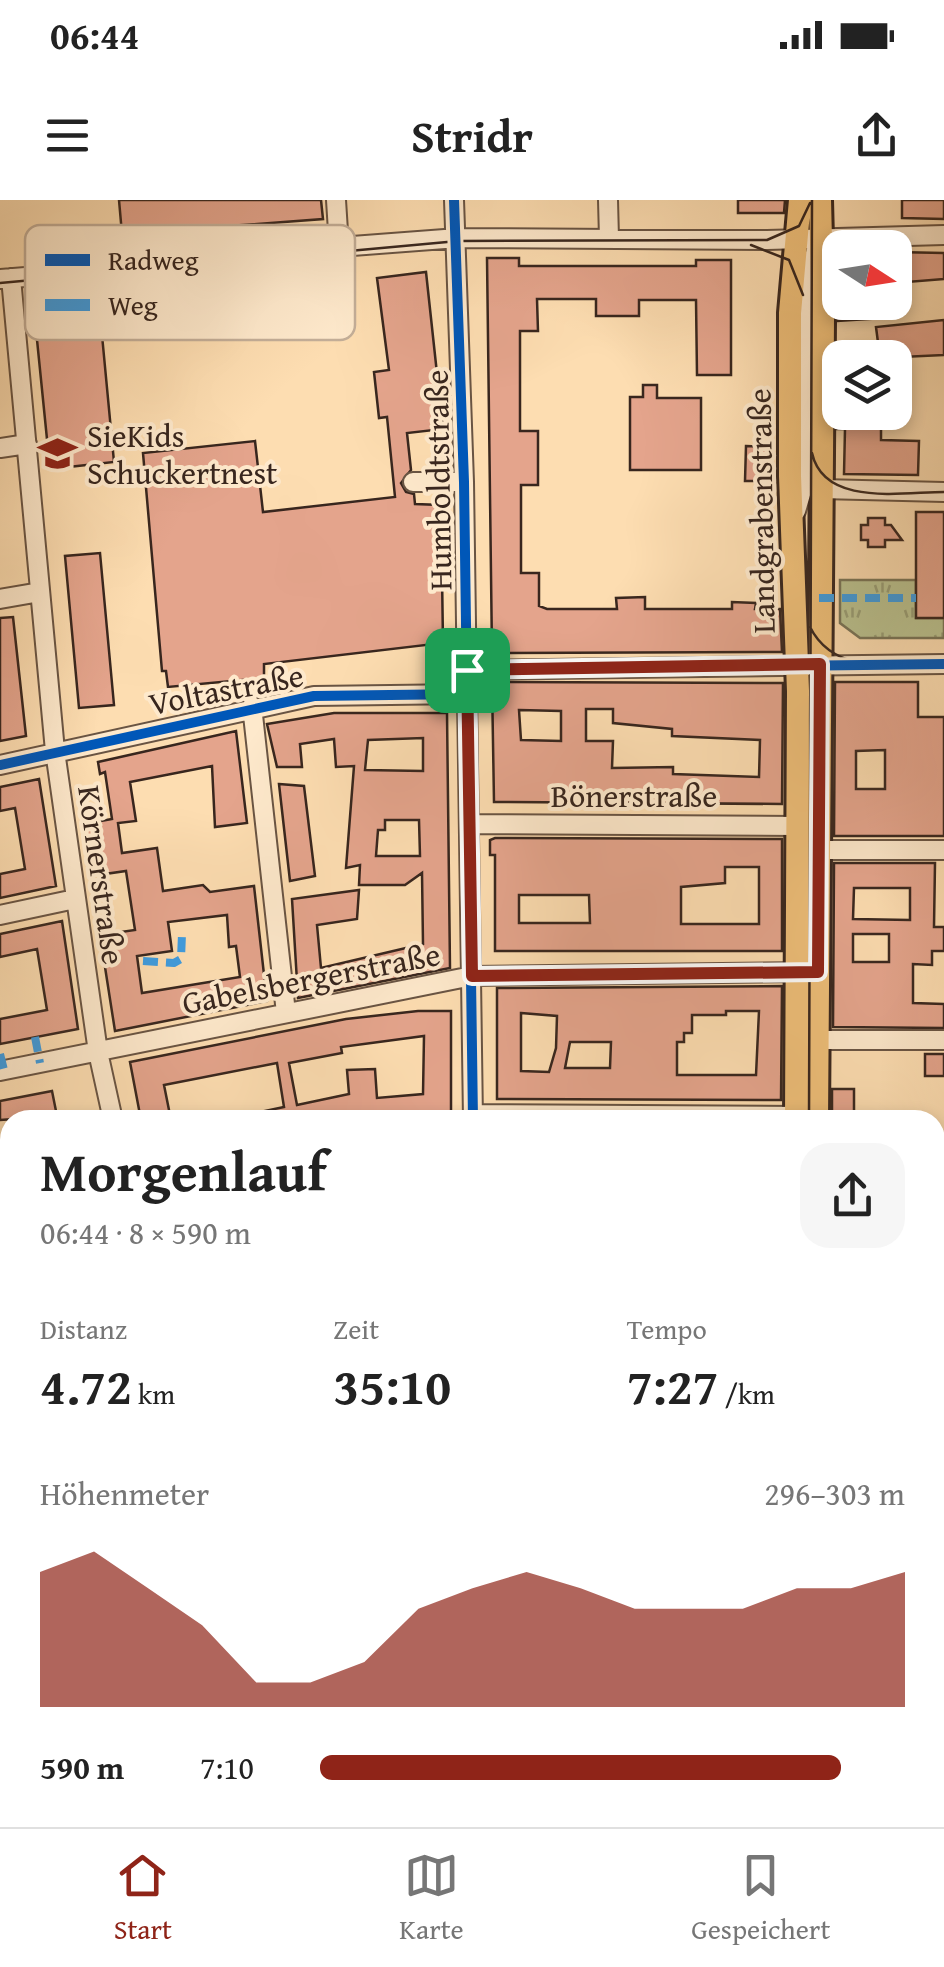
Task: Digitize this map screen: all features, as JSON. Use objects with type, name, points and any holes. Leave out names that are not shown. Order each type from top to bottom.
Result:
[{"type":"main road","name":"Landgrabenstraße","points":[[799,1110],[816,1040],[797,826],[822,479],[809,237],[800,200]]},
{"type":"main road","name":"Landgrabenstraße","points":[[798,1110],[818,850],[809,665],[793,525],[790,312],[820,200]]},
{"type":"street","points":[[336,200],[338,225]]},
{"type":"street","name":"Humboldtstraße","points":[[454,200],[464,482],[473,1110]]},
{"type":"street","points":[[608,200],[609,238]]},
{"type":"street","points":[[355,247],[458,238],[944,235]]},
{"type":"street","points":[[793,525],[806,476],[809,237]]},
{"type":"street","name":"Körnerstraße","points":[[6,279],[55,751],[98,1052],[111,1110]]},
{"type":"street","points":[[807,436],[822,479],[944,492]]},
{"type":"street","points":[[0,448],[26,444]]},
{"type":"street","points":[[413,482],[464,482]]},
{"type":"street","points":[[0,599],[40,592]]},
{"type":"street","points":[[467,670],[944,664]]},
{"type":"street","name":"Voltastraße","points":[[0,765],[252,706],[314,696],[466,694]]},
{"type":"street","points":[[252,706],[286,1013]]},
{"type":"street","name":"Bönerstraße","points":[[470,824],[797,826]]},
{"type":"street","points":[[818,850],[944,850]]},
{"type":"street","points":[[0,915],[75,899]]},
{"type":"street","name":"Gabelsbergerstraße","points":[[0,1071],[472,976],[808,972]]},
{"type":"street","points":[[816,1040],[944,1040]]},
{"type":"green space","points":[[840,580],[916,580],[916,618],[944,618],[944,638],[860,638],[840,623]]},
{"type":"building","points":[[119,200],[321,200],[323,219],[243,225],[121,225]]},
{"type":"building","points":[[738,200],[785,200],[784,213],[738,213]]},
{"type":"building","points":[[902,200],[944,200],[944,219],[902,218]]},
{"type":"building","points":[[912,252],[944,253],[944,279],[912,282]]},
{"type":"building","points":[[487,258],[519,258],[519,266],[696,266],[696,260],[731,260],[731,375],[697,375],[696,300],[639,300],[639,316],[596,316],[596,299],[537,299],[538,331],[520,331],[520,431],[538,431],[538,485],[521,485],[521,573],[539,573],[539,606],[547,609],[617,609],[616,598],[645,597],[645,609],[732,609],[732,602],[756,603],[755,609],[780,609],[782,652],[492,653]]},
{"type":"building","points":[[426,272],[443,429],[407,433],[411,470],[401,483],[406,492],[414,494],[415,504],[441,505],[443,643],[264,664],[264,678],[168,687],[166,671],[162,671],[143,453],[255,441],[263,512],[395,497],[387,417],[379,418],[374,372],[389,370],[377,278]]},
{"type":"building","points":[[944,320],[944,355],[912,356],[912,340],[878,340],[876,327]]},
{"type":"building","points":[[37,340],[102,340],[114,462],[50,469]]},
{"type":"building","points":[[643,385],[657,385],[657,398],[701,398],[701,470],[630,470],[630,397],[643,397]]},
{"type":"building","points":[[845,430],[881,430],[881,440],[919,441],[918,475],[844,474]]},
{"type":"building","points":[[746,446],[770,447],[770,481],[745,481]]},
{"type":"building","points":[[916,512],[944,512],[944,618],[916,618]]},
{"type":"building","points":[[868,518],[885,518],[885,525],[891,525],[902,540],[885,540],[885,547],[868,547],[868,540],[861,540],[861,525],[868,525]]},
{"type":"building","points":[[100,553],[114,705],[79,708],[65,556]]},
{"type":"building","points":[[13,617],[26,736],[0,741],[0,618]]},
{"type":"building","points":[[492,682],[783,683],[782,804],[494,802]],"holes":[[[586,709],[613,709],[613,723],[672,729],[672,736],[760,740],[759,777],[673,774],[673,767],[612,768],[613,741],[586,741]],[[519,710],[561,711],[561,741],[521,740]]]},
{"type":"building","points":[[835,682],[918,682],[918,717],[944,717],[944,836],[834,836]],"holes":[[[885,750],[885,789],[856,789],[856,751]]]},
{"type":"building","points":[[334,713],[447,713],[450,968],[298,998],[292,899],[359,890],[357,919],[317,925],[321,968],[423,944],[422,873],[405,885],[359,885],[360,865],[346,868],[354,766],[336,767],[334,739],[300,744],[302,767],[277,767],[267,724]],"holes":[[[423,738],[423,771],[365,770],[368,740]],[[385,820],[419,820],[420,856],[376,856],[378,830],[385,830]]]},
{"type":"building","points":[[236,731],[247,823],[215,827],[212,766],[130,782],[136,821],[118,823],[122,853],[157,848],[163,891],[203,885],[210,892],[254,886],[267,1001],[115,1031],[100,935],[135,930],[126,871],[91,876],[84,824],[112,819],[105,772],[100,774],[98,762]],"holes":[[[227,915],[229,947],[236,946],[240,977],[142,993],[137,956],[172,951],[168,922]]]},
{"type":"building","points":[[39,779],[56,886],[0,898],[0,874],[25,869],[15,808],[0,811],[0,787]]},
{"type":"building","points":[[279,784],[304,786],[315,876],[290,881]]},
{"type":"building","points":[[782,839],[782,951],[495,951],[495,855],[490,855],[490,840]],"holes":[[[725,867],[759,867],[759,924],[681,924],[681,887],[725,883]],[[519,895],[589,895],[590,923],[519,923]]]},
{"type":"building","points":[[834,863],[935,863],[934,927],[944,927],[944,951],[932,951],[932,965],[913,964],[913,1003],[944,1004],[944,1028],[833,1027]],"holes":[[[854,888],[910,888],[910,920],[853,919]],[[853,934],[889,934],[889,962],[853,962]]]},
{"type":"building","points":[[62,921],[78,1029],[0,1044],[0,1019],[47,1010],[37,949],[0,957],[0,934]]},
{"type":"building","points":[[782,986],[781,1100],[497,1099],[497,988]],"holes":[[[726,1011],[759,1011],[756,1075],[677,1075],[677,1042],[684,1042],[684,1033],[692,1033],[692,1015],[726,1015]],[[521,1013],[557,1016],[556,1048],[549,1072],[521,1071]],[[570,1042],[611,1042],[610,1068],[565,1068]]]},
{"type":"building","points":[[451,1011],[451,1110],[269,1110],[284,1107],[277,1063],[164,1085],[169,1110],[139,1110],[130,1062],[346,1019]],"holes":[[[424,1036],[423,1094],[377,1098],[375,1069],[347,1070],[349,1094],[297,1105],[289,1063],[342,1053],[341,1047]]]},
{"type":"building","points":[[925,1054],[944,1054],[944,1076],[925,1076]]},
{"type":"building","points":[[832,1089],[854,1089],[854,1110],[832,1110]]},
{"type":"building","points":[[52,1091],[56,1110],[0,1110],[0,1101]]},
{"type":"tram line","points":[[809,1110],[812,200]]},
{"type":"tram line","points":[[355,250],[458,241],[767,240],[799,226],[810,203]]},
{"type":"tram line","points":[[751,245],[789,260],[803,295]]},
{"type":"tram line","points":[[0,283],[25,281]]},
{"type":"tram line","points":[[812,453],[819,470],[848,489],[887,494],[944,492]]},
{"type":"tram line","points":[[810,627],[821,643],[851,661],[944,664]]},
{"type":"marked path","points":[[819,598],[916,598]]},
{"type":"marked path","points":[[143,961],[174,963],[181,959],[182,934]]},
{"type":"marked path","points":[[35,1037],[40,1063]]},
{"type":"marked path","points":[[0,1054],[4,1070]]},
{"type":"cycle path","points":[[454,200],[464,482],[473,1110]]},
{"type":"cycle path","points":[[467,670],[944,664]]},
{"type":"cycle path","points":[[0,765],[314,696],[466,694]]},
{"type":"place","name":"SieKids Schuckertnest","points":[[57,453]]},
{"type":"route","points":[[820,664],[818,972],[472,976],[467,670],[820,664]]}]
